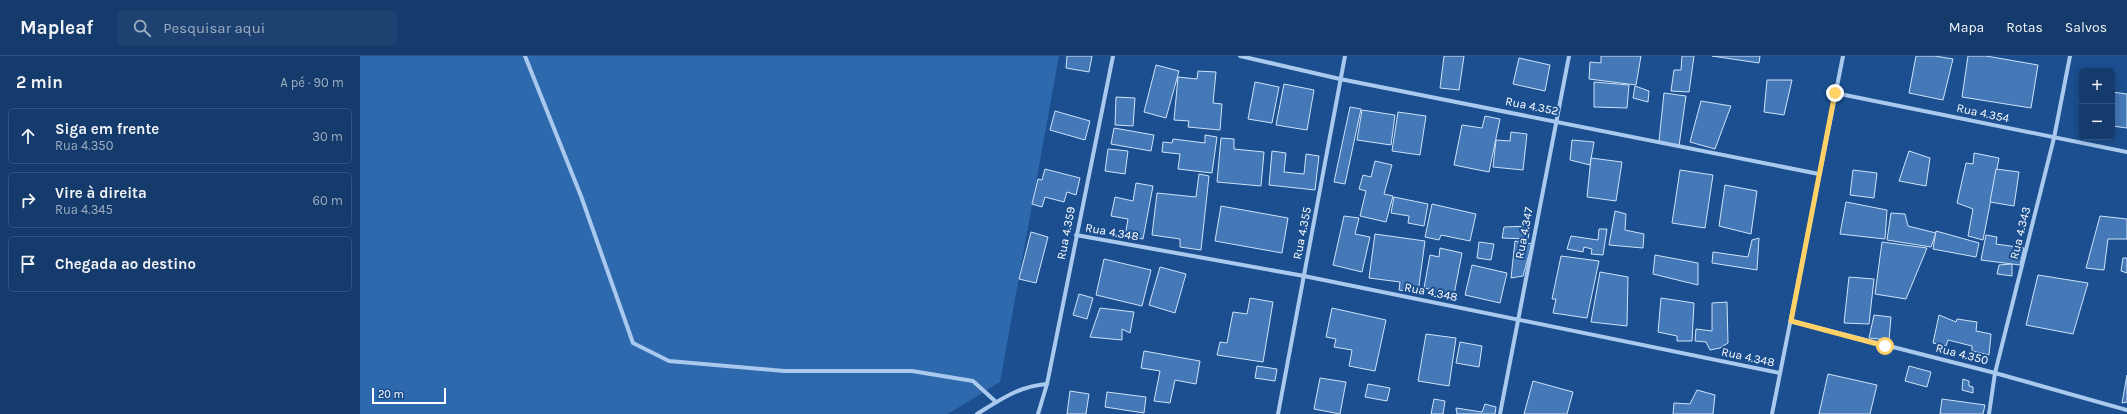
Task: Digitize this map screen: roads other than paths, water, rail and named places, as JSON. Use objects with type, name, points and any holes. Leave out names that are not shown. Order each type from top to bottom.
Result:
[{"type":"street","points":[[525,56],[580,196],[633,344],[669,361],[784,371],[919,372],[972,381],[996,402]]},
{"type":"street","name":"Rua 4.359","points":[[1038,414],[1047,384],[1113,56]]},
{"type":"street","name":"Rua 4.352","points":[[1240,56],[1340,79],[1819,174]]},
{"type":"street","name":"Rua 4.355","points":[[1278,414],[1345,56]]},
{"type":"street","name":"Rua 4.347","points":[[1500,414],[1517,319],[1569,56]]},
{"type":"street","points":[[1772,414],[1843,56]]},
{"type":"street","name":"Rua 4.343","points":[[1989,414],[1995,373],[2054,138],[2070,56]]},
{"type":"street","name":"Rua 4.354","points":[[1835,93],[2127,152]]},
{"type":"street","name":"Rua 4.348","points":[[1076,235],[1304,276],[1780,374]]},
{"type":"street","name":"Rua 4.350","points":[[1791,321],[1995,373],[2127,410]]},
{"type":"street","points":[[977,414],[996,402],[1030,385],[1047,384]]}]
